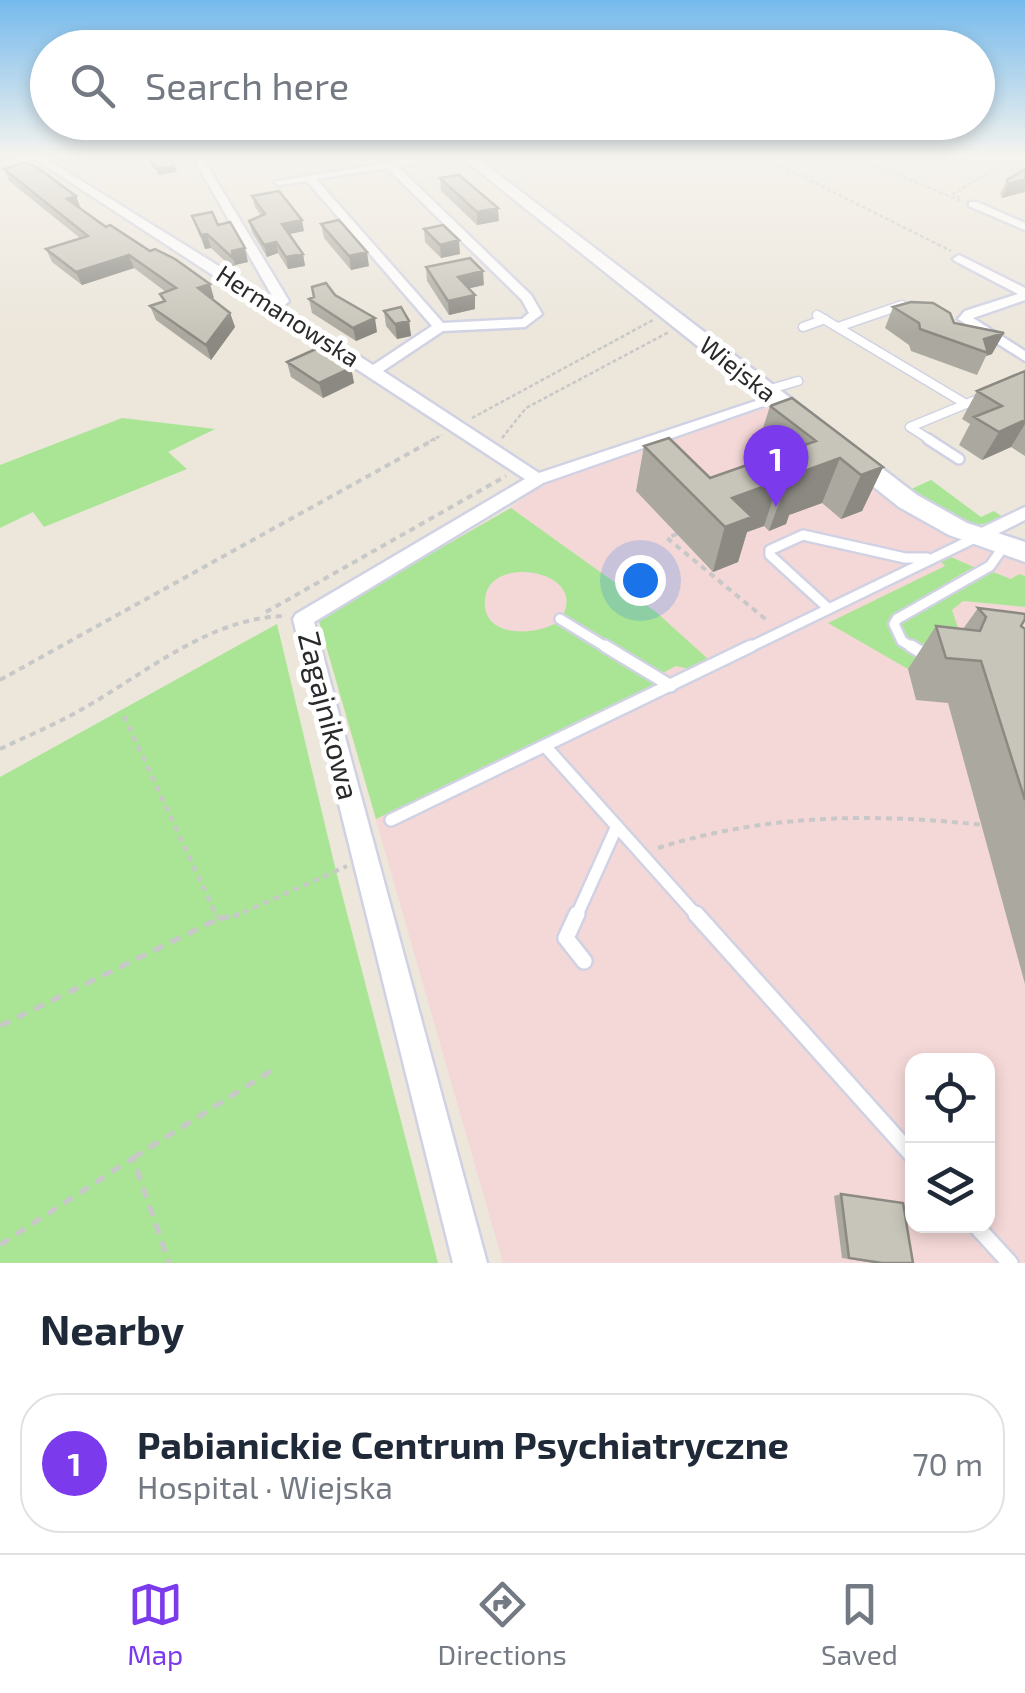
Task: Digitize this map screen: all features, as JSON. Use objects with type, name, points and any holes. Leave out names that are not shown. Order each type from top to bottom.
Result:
[{"type":"street","name":"Hermanowska","points":[[131,216],[529,474]]},
{"type":"street","points":[[233,216],[282,301],[275,307]]},
{"type":"street","points":[[344,216],[440,328]]},
{"type":"street","points":[[374,371],[440,328],[525,323],[536,314],[527,298],[442,216]]},
{"type":"street","name":"Wiejska","points":[[544,216],[908,501],[999,550]]},
{"type":"street","points":[[1000,216],[1025,227]]},
{"type":"street","points":[[959,258],[1025,294]]},
{"type":"street","points":[[1025,294],[965,319],[1025,357]]},
{"type":"street","name":"Zagajnikowa","points":[[470,1263],[303,619],[529,474],[771,395]]},
{"type":"street","points":[[999,550],[1025,513]]},
{"type":"lane","points":[[838,327],[908,303]]},
{"type":"lane","points":[[803,327],[821,317],[966,404]]},
{"type":"lane","points":[[771,395],[798,381]]},
{"type":"lane","points":[[958,459],[910,426],[996,392]]},
{"type":"lane","points":[[829,609],[770,555],[770,550],[802,536],[905,558],[999,550]]},
{"type":"lane","points":[[945,660],[914,652],[902,641],[894,624],[902,615],[957,585],[999,550]]},
{"type":"lane","points":[[391,820],[933,558]]},
{"type":"lane","points":[[560,620],[671,686]]},
{"type":"lane","points":[[544,746],[905,1147]]},
{"type":"lane","points":[[584,962],[566,938],[617,826]]},
{"type":"lane","points":[[982,1233],[1010,1263]]},
{"type":"path","points":[[882,216],[974,266]]},
{"type":"path","points":[[0,680],[658,317]]},
{"type":"path","points":[[492,448],[516,425],[526,408],[671,331]]},
{"type":"path","points":[[0,749],[74,713],[190,646],[266,612],[529,474]]},
{"type":"path","points":[[678,534],[667,538],[696,565],[753,606],[780,633]]},
{"type":"path","points":[[266,612],[303,619]]},
{"type":"path","points":[[124,716],[218,919]]},
{"type":"path","points":[[641,854],[675,842],[804,817],[940,820],[984,825]]},
{"type":"path","points":[[0,1026],[218,919],[232,918],[364,857]]},
{"type":"path","points":[[0,1245],[277,1067]]},
{"type":"path","points":[[132,1158],[169,1263]]},
{"type":"shaded area","points":[[772,406],[937,528],[983,550],[1025,560],[1025,1263],[503,1263],[318,618],[510,508],[548,480]]},
{"type":"green space","points":[[803,385],[981,517],[994,511],[1003,517],[976,525],[943,513],[909,490],[931,480]]},
{"type":"green space","points":[[122,418],[215,429],[168,452],[187,469],[44,527],[33,512],[0,528],[0,465]]},
{"type":"green space","points":[[511,508],[656,612],[708,659],[689,669],[676,666],[659,675],[562,617],[567,601],[562,588],[551,579],[535,573],[503,576],[491,585],[485,599],[486,612],[501,628],[537,630],[558,622],[659,684],[376,819],[318,618]]},
{"type":"green space","points":[[951,557],[974,567],[951,580],[961,590],[993,572],[1011,579],[1019,574],[1025,576],[1025,607],[963,601],[952,610],[958,628],[1025,635],[908,669],[828,623],[945,566],[941,562]]},
{"type":"green space","points":[[277,624],[336,871],[438,1263],[0,1263],[0,777]]},
{"type":"building","points":[[63,216],[91,216],[150,251],[155,249],[175,259],[210,284],[198,288],[230,313],[206,345],[150,306],[165,301],[160,294],[176,288],[129,255],[76,272],[46,249],[88,236]]},
{"type":"building","points":[[192,216],[214,216],[218,225],[230,222],[245,248],[232,251],[233,258],[207,234],[201,235]]},
{"type":"building","points":[[261,216],[299,216],[302,220],[282,224],[303,254],[286,257],[276,242],[264,245],[249,221]]},
{"type":"building","points":[[339,220],[367,252],[349,256],[321,224]]},
{"type":"building","points":[[443,225],[459,240],[440,245],[424,229]]},
{"type":"building","points":[[470,258],[483,271],[458,277],[475,295],[448,301],[426,267]]},
{"type":"building","points":[[326,283],[335,295],[375,318],[353,328],[309,299],[314,297],[312,287]]},
{"type":"building","points":[[911,302],[933,303],[950,313],[954,323],[1004,333],[984,339],[988,353],[920,329],[919,323],[893,307]]},
{"type":"building","points":[[401,307],[409,321],[395,324],[384,311]]},
{"type":"building","points":[[318,348],[351,368],[319,383],[287,362]]},
{"type":"building","points":[[1025,371],[1025,420],[999,432],[974,417],[1002,406],[977,391]]},
{"type":"building","points":[[792,398],[883,467],[861,475],[840,458],[796,474],[802,480],[785,486],[779,481],[732,498],[752,517],[725,527],[644,446],[669,438],[710,478],[816,441],[770,406]]},
{"type":"building","points":[[978,608],[1025,614],[1021,626],[1025,629],[1025,800],[981,661],[946,658],[936,626],[980,631],[986,617]]},
{"type":"building","points":[[841,1194],[903,1203],[913,1263],[849,1258]]},
{"type":"place","name":"Pabianickie Centrum Psychiatryczne","points":[[776,507]]}]
